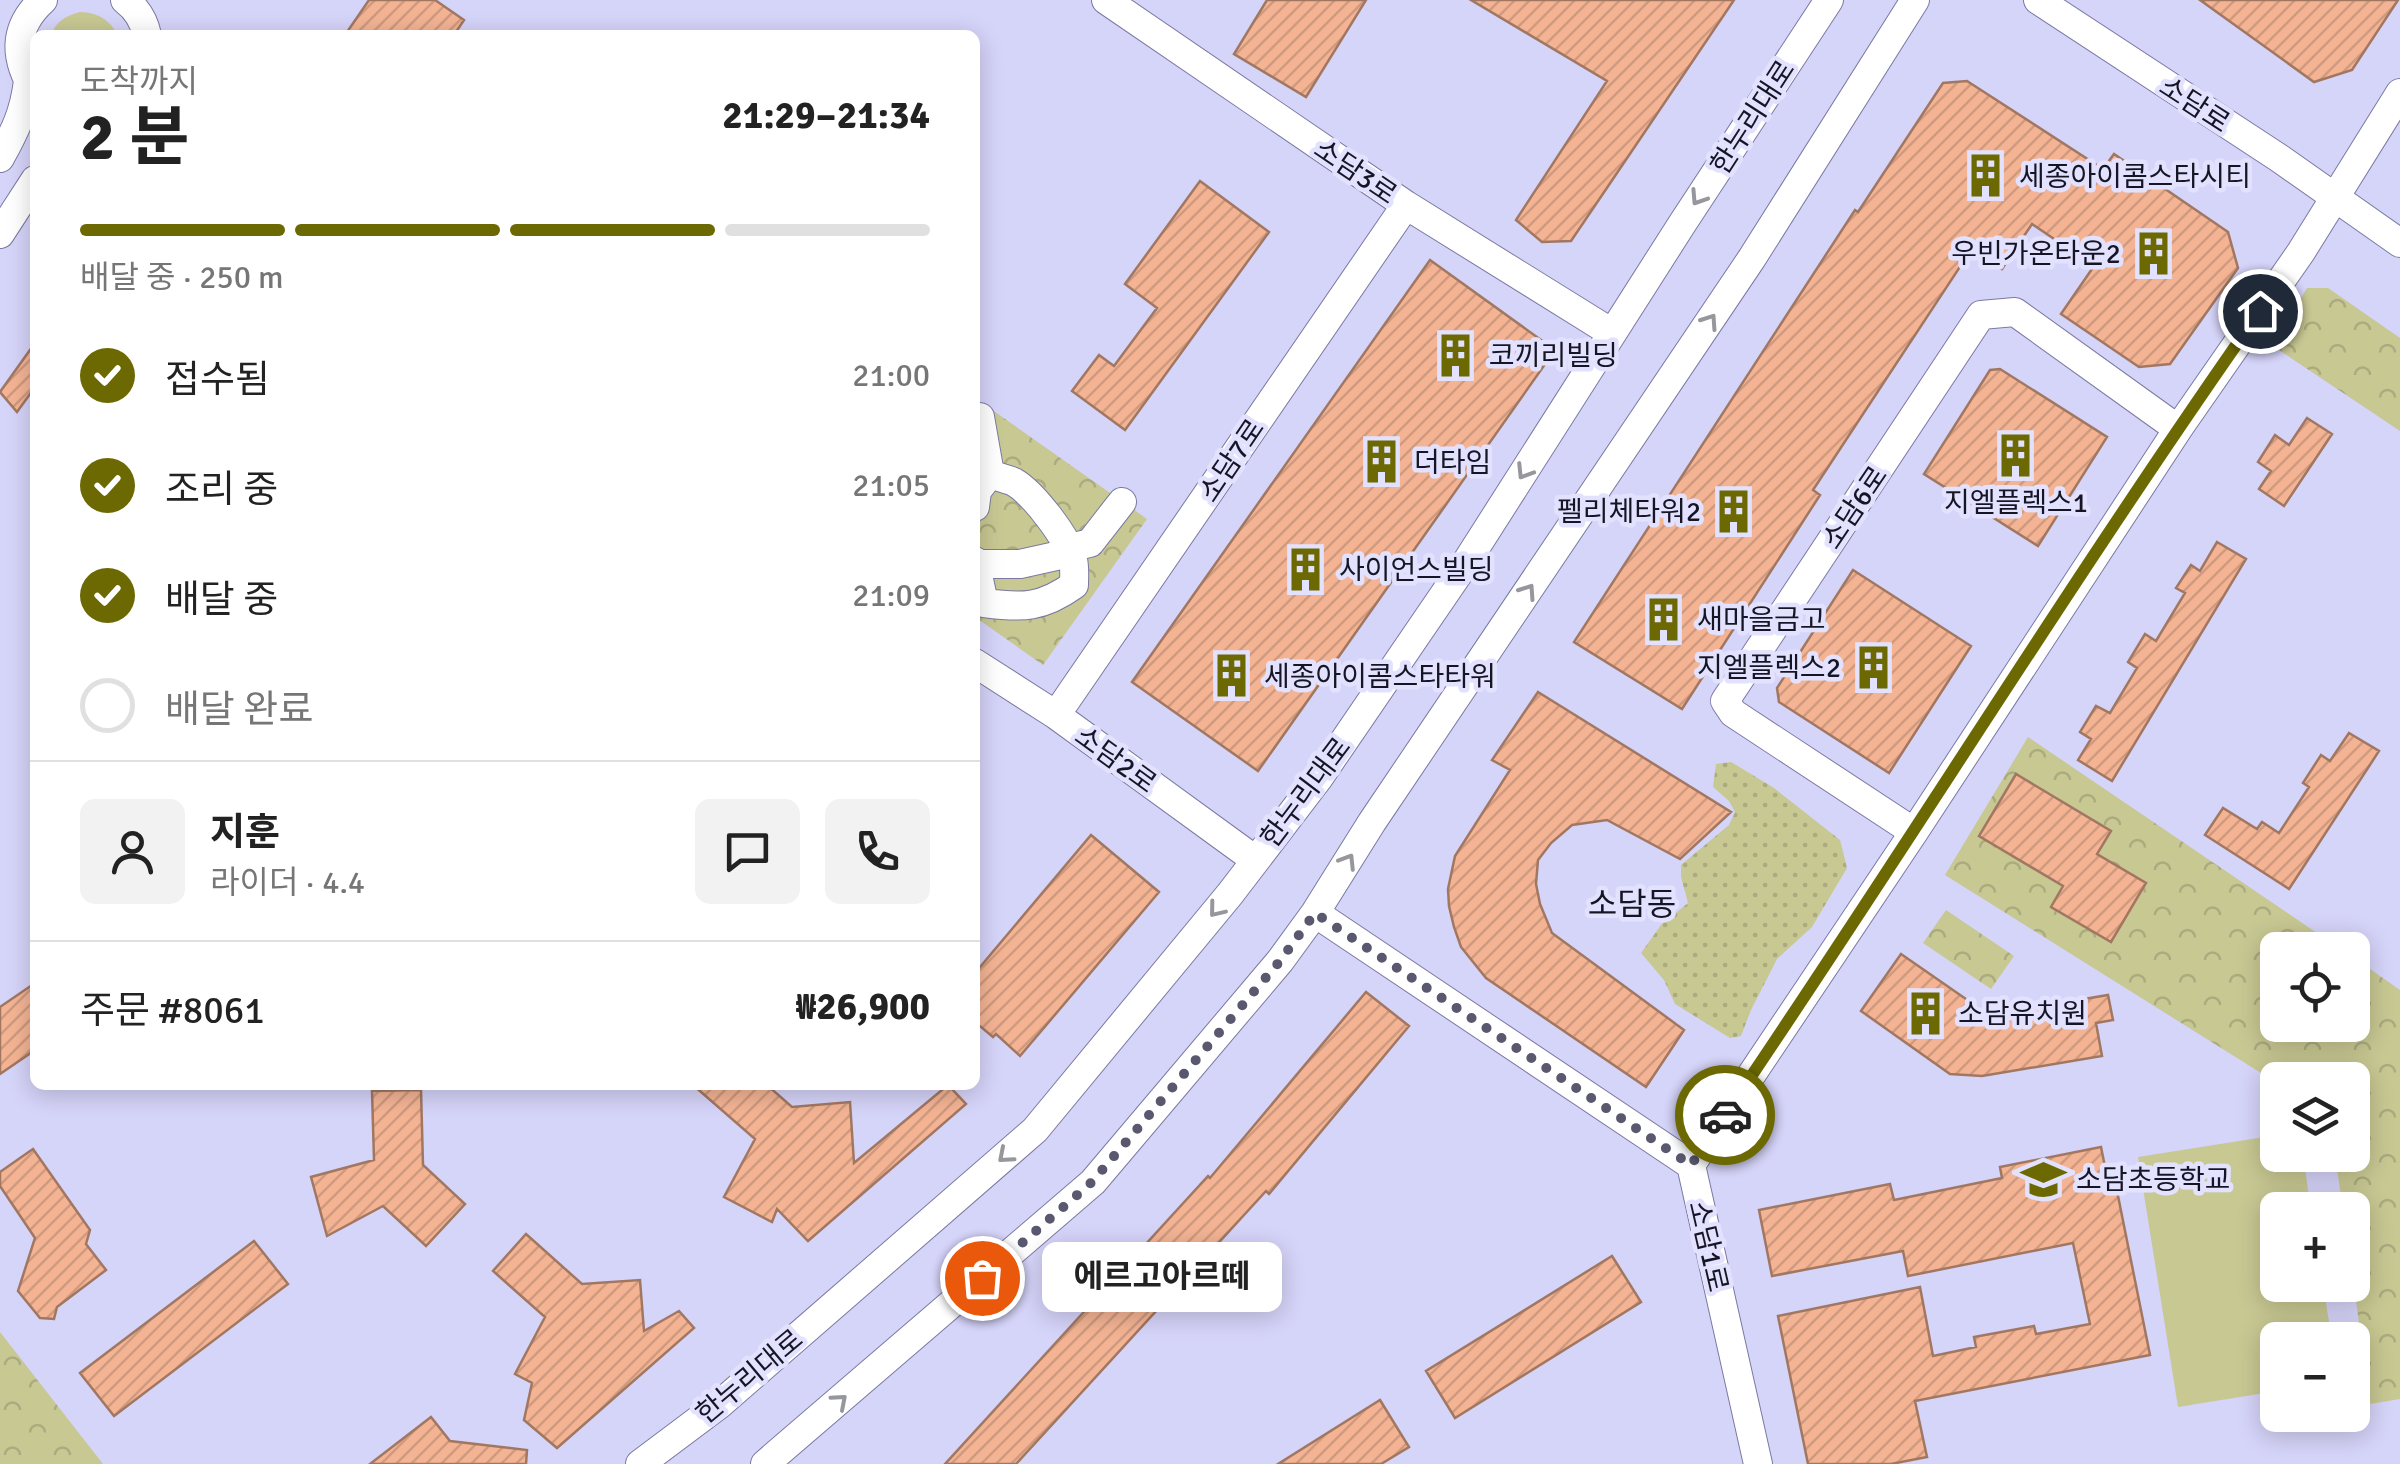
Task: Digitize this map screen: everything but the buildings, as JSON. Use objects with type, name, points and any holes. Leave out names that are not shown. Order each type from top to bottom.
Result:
[{"type":"street","points":[[30,84],[23,74],[18,51],[22,29],[43,0]]},
{"type":"street","points":[[126,0],[146,20]]},
{"type":"street","name":"소담3로","points":[[1106,0],[1406,205],[1612,334]]},
{"type":"street","name":"한누리대로","points":[[640,1464],[720,1404],[1034,1130],[1230,894],[1318,778],[1467,561],[1829,0]]},
{"type":"street","points":[[765,1464],[1092,1182],[1280,961],[1752,258],[1915,0]]},
{"type":"street","name":"소담로","points":[[2038,0],[2278,158],[2400,244]]},
{"type":"street","points":[[0,158],[18,127],[30,92]]},
{"type":"street","name":"소담1로","points":[[1758,1464],[1691,1165],[2178,429],[2302,252],[2400,93]]},
{"type":"street","points":[[0,234],[30,188]]},
{"type":"street","name":"소담7로","points":[[1056,715],[1406,205]]},
{"type":"street","name":"소담6로","points":[[1914,832],[1733,713],[1725,701],[1981,316],[2015,312],[2178,429]]},
{"type":"street","points":[[980,417],[990,474],[980,487]]},
{"type":"street","points":[[980,585],[984,603],[1012,607],[1036,606],[1074,585],[1074,563],[1068,548],[1030,494],[1013,482],[990,474]]},
{"type":"street","points":[[980,563],[1020,564],[1090,543],[1122,502]]},
{"type":"street","name":"소담2로","points":[[980,666],[1056,715],[1254,859]]},
{"type":"street","points":[[1315,913],[1691,1165]]},
{"type":"green space","points":[[92,14],[114,30],[54,30],[70,15]]},
{"type":"green space","points":[[2307,288],[2328,288],[2400,338],[2400,431],[2273,346]]},
{"type":"green space","points":[[991,409],[1147,519],[1043,665],[980,621],[980,424]]},
{"type":"green space","points":[[2028,737],[2315,932],[2260,932],[2260,1042],[2370,1042],[2370,969],[2400,990],[2400,1399],[2370,1404],[2370,1322],[2359,1322],[2356,1302],[2370,1302],[2370,1192],[2340,1192],[2337,1172],[2370,1172],[2370,1062],[2260,1062],[2260,1072],[1945,875]]},
{"type":"green space","points":[[1731,762],[1774,788],[1840,840],[1847,868],[1812,927],[1777,959],[1741,1036],[1730,1038],[1675,1004],[1664,980],[1641,953],[1661,925],[1688,903],[1681,865],[1729,825],[1735,812],[1713,787],[1716,764]]},
{"type":"green space","points":[[1946,910],[2014,956],[1991,989],[1923,943]]},
{"type":"green space","points":[[2260,1138],[2260,1172],[2305,1172],[2308,1192],[2260,1192],[2260,1302],[2326,1302],[2329,1322],[2260,1322],[2260,1394],[2178,1407],[2138,1157]]},
{"type":"green space","points":[[0,1332],[103,1464],[0,1464]]},
{"type":"way so far","points":[[982,1278],[1092,1182],[1280,961],[1315,913],[1691,1165],[1725,1115]]},
{"type":"place","name":"세종아이콤스타시티","points":[[1986,176]]},
{"type":"place","name":"우빈가온타운2","points":[[2154,253]]},
{"type":"place","name":"코끼리빌딩","points":[[1456,355]]},
{"type":"place","name":"지엘플렉스1","points":[[2016,456]]},
{"type":"place","name":"더타임","points":[[1381,462]]},
{"type":"place","name":"펠리체타워2","points":[[1734,511]]},
{"type":"place","name":"사이언스빌딩","points":[[1306,569]]},
{"type":"place","name":"새마을금고","points":[[1664,619]]},
{"type":"place","name":"지엘플렉스2","points":[[1874,667]]},
{"type":"place","name":"세종아이콤스타타워","points":[[1231,676]]},
{"type":"place","name":"소담유치원","points":[[1925,1013]]},
{"type":"place","name":"소담초등학교","points":[[2043,1179]]},
{"type":"place","name":"에르고아르떼","points":[[982,1278]]},
{"type":"district","name":"소담동","points":[[1632,904]]},
{"type":"route","points":[[1725,1115],[2260,311]]}]
